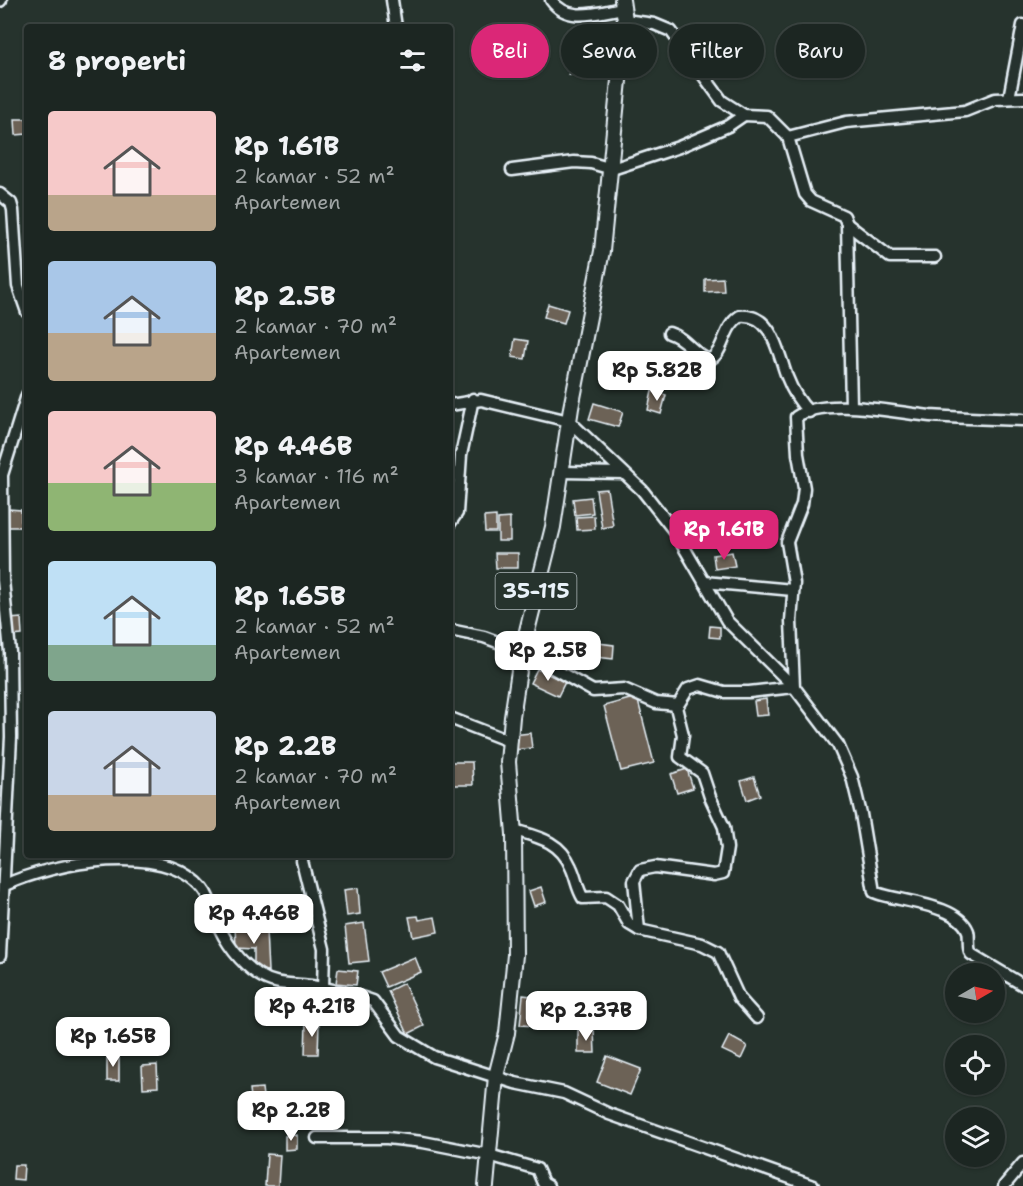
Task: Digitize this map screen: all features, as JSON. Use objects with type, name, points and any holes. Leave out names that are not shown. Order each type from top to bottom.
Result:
[{"type":"main road","name":"35-115","points":[[486,1186],[496,1076],[507,1033],[515,955],[514,830],[508,762],[509,741],[522,651],[553,527],[569,421],[602,251],[612,169],[624,9]]},
{"type":"street","points":[[392,0],[396,24]]},
{"type":"street","points":[[550,0],[556,7],[570,14],[624,9],[671,31],[722,101],[744,115],[767,116],[788,137],[805,194],[811,201],[840,213],[847,224],[890,257],[935,257]]},
{"type":"street","points":[[1009,98],[1023,25]]},
{"type":"street","points":[[788,137],[868,119],[970,111],[989,101],[1023,98]]},
{"type":"street","points":[[512,170],[574,162],[591,163],[612,169],[679,147],[728,126],[744,115]]},
{"type":"street","points":[[0,195],[11,203],[13,210],[18,286],[24,303]]},
{"type":"street","points":[[847,224],[851,406]]},
{"type":"street","points":[[669,333],[685,340],[701,356],[709,360],[718,352],[732,322],[740,316],[758,320],[775,339],[792,389],[809,412]]},
{"type":"street","points":[[453,519],[457,513],[461,455],[473,399]]},
{"type":"street","points":[[453,404],[473,399],[569,421],[642,490],[675,532],[727,621],[794,687],[830,733],[852,777],[861,814],[874,892],[918,902],[956,919],[968,932],[971,954],[1023,985]]},
{"type":"street","points":[[0,956],[11,737],[10,652],[3,580],[2,475],[24,405]]},
{"type":"street","points":[[794,687],[790,621],[793,590],[787,542],[802,504],[804,488],[795,420],[798,415],[851,406],[928,416],[1023,420]]},
{"type":"street","points":[[561,472],[623,473]]},
{"type":"street","points":[[704,582],[793,590]]},
{"type":"street","points":[[453,631],[484,637],[522,651],[593,691],[624,689],[656,703],[676,707]]},
{"type":"street","points":[[639,930],[634,881],[640,870],[655,867],[714,875],[723,873],[726,867],[726,833],[710,797],[705,777],[680,757],[683,735],[676,707],[688,689],[700,685],[716,691],[732,692],[794,687]]},
{"type":"street","points":[[453,719],[509,741]]},
{"type":"street","points":[[514,830],[553,843],[571,865],[583,898],[601,896],[612,900],[629,924],[639,930],[684,939],[718,952],[723,959],[733,988],[757,1018]]},
{"type":"street","points":[[5,885],[33,873],[107,860],[142,861],[170,867],[183,873],[202,887],[226,940],[243,962],[257,974],[274,983],[322,988],[373,1001],[394,1032],[417,1049],[456,1065],[564,1093],[609,1114],[813,1186]]},
{"type":"street","points":[[302,861],[324,949],[322,988]]},
{"type":"street","points":[[317,1138],[396,1139],[447,1146],[537,1169],[543,1183],[548,1186]]},
{"type":"street","points":[[1004,1186],[1023,1163]]},
{"type":"building","points":[[15,119],[24,119],[24,134],[16,135]]},
{"type":"building","points":[[723,278],[724,291],[705,292],[705,279]]},
{"type":"building","points":[[548,304],[568,310],[564,323],[544,317]]},
{"type":"building","points":[[515,339],[528,341],[525,359],[512,357]]},
{"type":"building","points":[[660,352],[677,356],[672,375],[656,372]]},
{"type":"building","points":[[652,391],[666,395],[661,414],[648,410]]},
{"type":"building","points":[[594,403],[623,412],[618,427],[589,419]]},
{"type":"building","points":[[607,489],[613,526],[602,528],[596,490]]},
{"type":"building","points":[[591,497],[593,513],[575,515],[573,499]]},
{"type":"building","points":[[8,509],[21,510],[21,527],[7,527]]},
{"type":"building","points":[[496,516],[496,532],[485,532],[484,517]]},
{"type":"building","points":[[594,516],[595,529],[577,530],[576,517]]},
{"type":"building","points":[[510,518],[510,541],[498,541],[498,519]]},
{"type":"building","points":[[713,522],[716,535],[700,539],[697,526]]},
{"type":"building","points":[[732,552],[735,566],[715,569],[713,555]]},
{"type":"building","points":[[495,553],[518,553],[518,568],[496,568]]},
{"type":"building","points":[[21,618],[22,635],[12,636],[10,619]]},
{"type":"building","points":[[710,626],[720,627],[720,638],[709,637]]},
{"type":"building","points":[[598,643],[614,645],[613,659],[596,657]]},
{"type":"building","points":[[537,669],[565,682],[558,696],[530,683]]},
{"type":"building","points":[[637,697],[654,763],[621,771],[604,706]]},
{"type":"building","points":[[766,699],[768,715],[756,716],[754,701]]},
{"type":"building","points":[[530,733],[532,748],[514,750],[513,735]]},
{"type":"building","points":[[453,762],[472,762],[473,785],[453,785]]},
{"type":"building","points":[[687,769],[693,788],[677,793],[671,774]]},
{"type":"building","points":[[754,777],[760,795],[747,800],[741,781]]},
{"type":"building","points":[[541,887],[546,902],[534,906],[529,891]]},
{"type":"building","points":[[358,888],[360,914],[347,916],[344,890]]},
{"type":"building","points":[[418,916],[419,920],[435,917],[438,932],[413,937],[409,917]]},
{"type":"building","points":[[267,920],[280,920],[281,933],[269,934]]},
{"type":"building","points":[[364,923],[369,961],[349,963],[345,926]]},
{"type":"building","points":[[235,926],[253,926],[255,931],[266,930],[268,971],[254,971],[254,949],[236,948]]},
{"type":"building","points":[[415,957],[421,972],[386,987],[379,972]]},
{"type":"building","points":[[338,969],[358,971],[356,985],[336,983]]},
{"type":"building","points":[[404,983],[424,1026],[408,1034],[388,991]]},
{"type":"building","points":[[523,995],[539,997],[536,1026],[520,1025]]},
{"type":"building","points":[[322,999],[323,1018],[312,1018],[311,1000]]},
{"type":"building","points":[[306,1022],[319,1022],[318,1054],[305,1054]]},
{"type":"building","points":[[578,1030],[594,1030],[595,1053],[578,1053]]},
{"type":"building","points":[[729,1036],[747,1046],[741,1059],[722,1050]]},
{"type":"building","points":[[107,1056],[119,1056],[119,1081],[107,1081]]},
{"type":"building","points":[[607,1056],[641,1069],[630,1095],[597,1082]]},
{"type":"building","points":[[157,1065],[158,1087],[143,1088],[142,1066]]},
{"type":"building","points":[[262,1088],[264,1105],[252,1106],[250,1089]]},
{"type":"building","points":[[313,1102],[314,1114],[296,1115],[295,1103]]},
{"type":"building","points":[[297,1135],[297,1149],[285,1150],[285,1136]]},
{"type":"building","points":[[267,1154],[280,1155],[278,1186],[265,1186]]},
{"type":"building","points":[[14,1165],[24,1165],[23,1180],[13,1179]]}]
